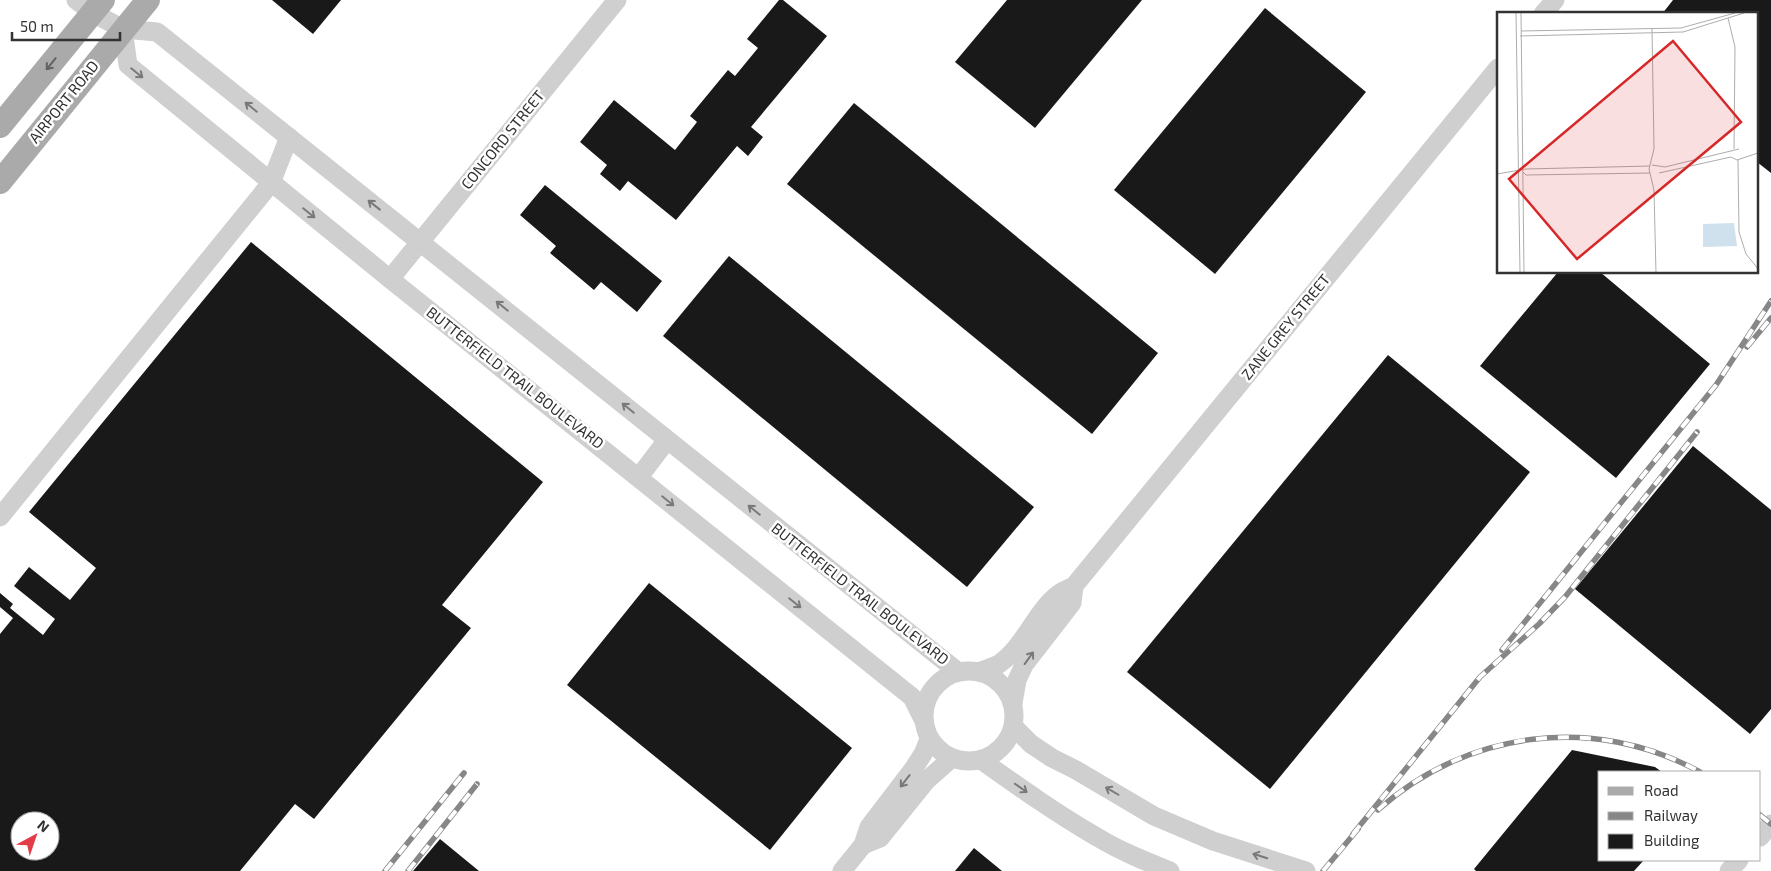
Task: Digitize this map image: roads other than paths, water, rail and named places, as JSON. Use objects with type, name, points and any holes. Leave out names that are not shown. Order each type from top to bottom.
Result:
[{"type":"main road","name":"AIRPORT ROAD","points":[[0,182],[148,0]]},
{"type":"main road","points":[[0,126],[91,4]]},
{"type":"street","name":"CONCORD STREET","points":[[390,279],[617,0]]},
{"type":"street","points":[[1545,12],[1555,0]]},
{"type":"street","name":"BUTTERFIELD TRAIL BOULEVARD","points":[[91,4],[123,29],[158,32],[957,671]]},
{"type":"street","name":"BUTTERFIELD TRAIL BOULEVARD","points":[[123,29],[128,66],[390,279],[912,697],[923,719]]},
{"type":"street","name":"ZANE GREY STREET","points":[[980,671],[998,665],[1028,634],[1044,610],[1061,592],[1074,586],[1497,69]]},
{"type":"street","points":[[0,518],[272,182],[289,137]]},
{"type":"street","points":[[639,477],[667,440]]},
{"type":"street","name":"ZANE GREY STREET","points":[[1014,703],[1017,680],[1024,665],[1072,603],[1074,586]]},
{"type":"street","points":[[957,671],[980,671],[1001,683],[1014,703],[1014,727],[1002,748],[981,760],[966,762],[952,758],[938,750],[929,739],[923,719],[926,698],[938,681],[957,671]]},
{"type":"street","points":[[1014,727],[1031,744],[1052,758],[1154,816],[1213,841],[1306,871]]},
{"type":"street","points":[[842,871],[863,845],[868,828],[914,768],[923,754],[929,739]]},
{"type":"street","points":[[863,845],[880,838],[926,782],[952,758]]},
{"type":"street","points":[[981,760],[1050,808],[1098,838],[1129,854],[1170,871]]},
{"type":"street","points":[[1761,835],[1771,824]]},
{"type":"street","points":[[1729,871],[1738,861]]},
{"type":"railway","points":[[1502,650],[1716,385],[1771,301]]},
{"type":"railway","points":[[1747,347],[1771,318]]},
{"type":"railway","points":[[1353,834],[1480,677],[1539,624],[1565,597],[1697,432]]},
{"type":"railway","points":[[1378,810],[1413,783],[1451,762],[1491,748],[1533,739],[1575,737],[1618,742],[1660,754],[1698,771]]},
{"type":"railway","points":[[385,871],[464,773]]},
{"type":"railway","points":[[408,871],[477,784]]},
{"type":"railway","points":[[1761,816],[1771,824]]},
{"type":"railway","points":[[1323,871],[1358,829]]}]
